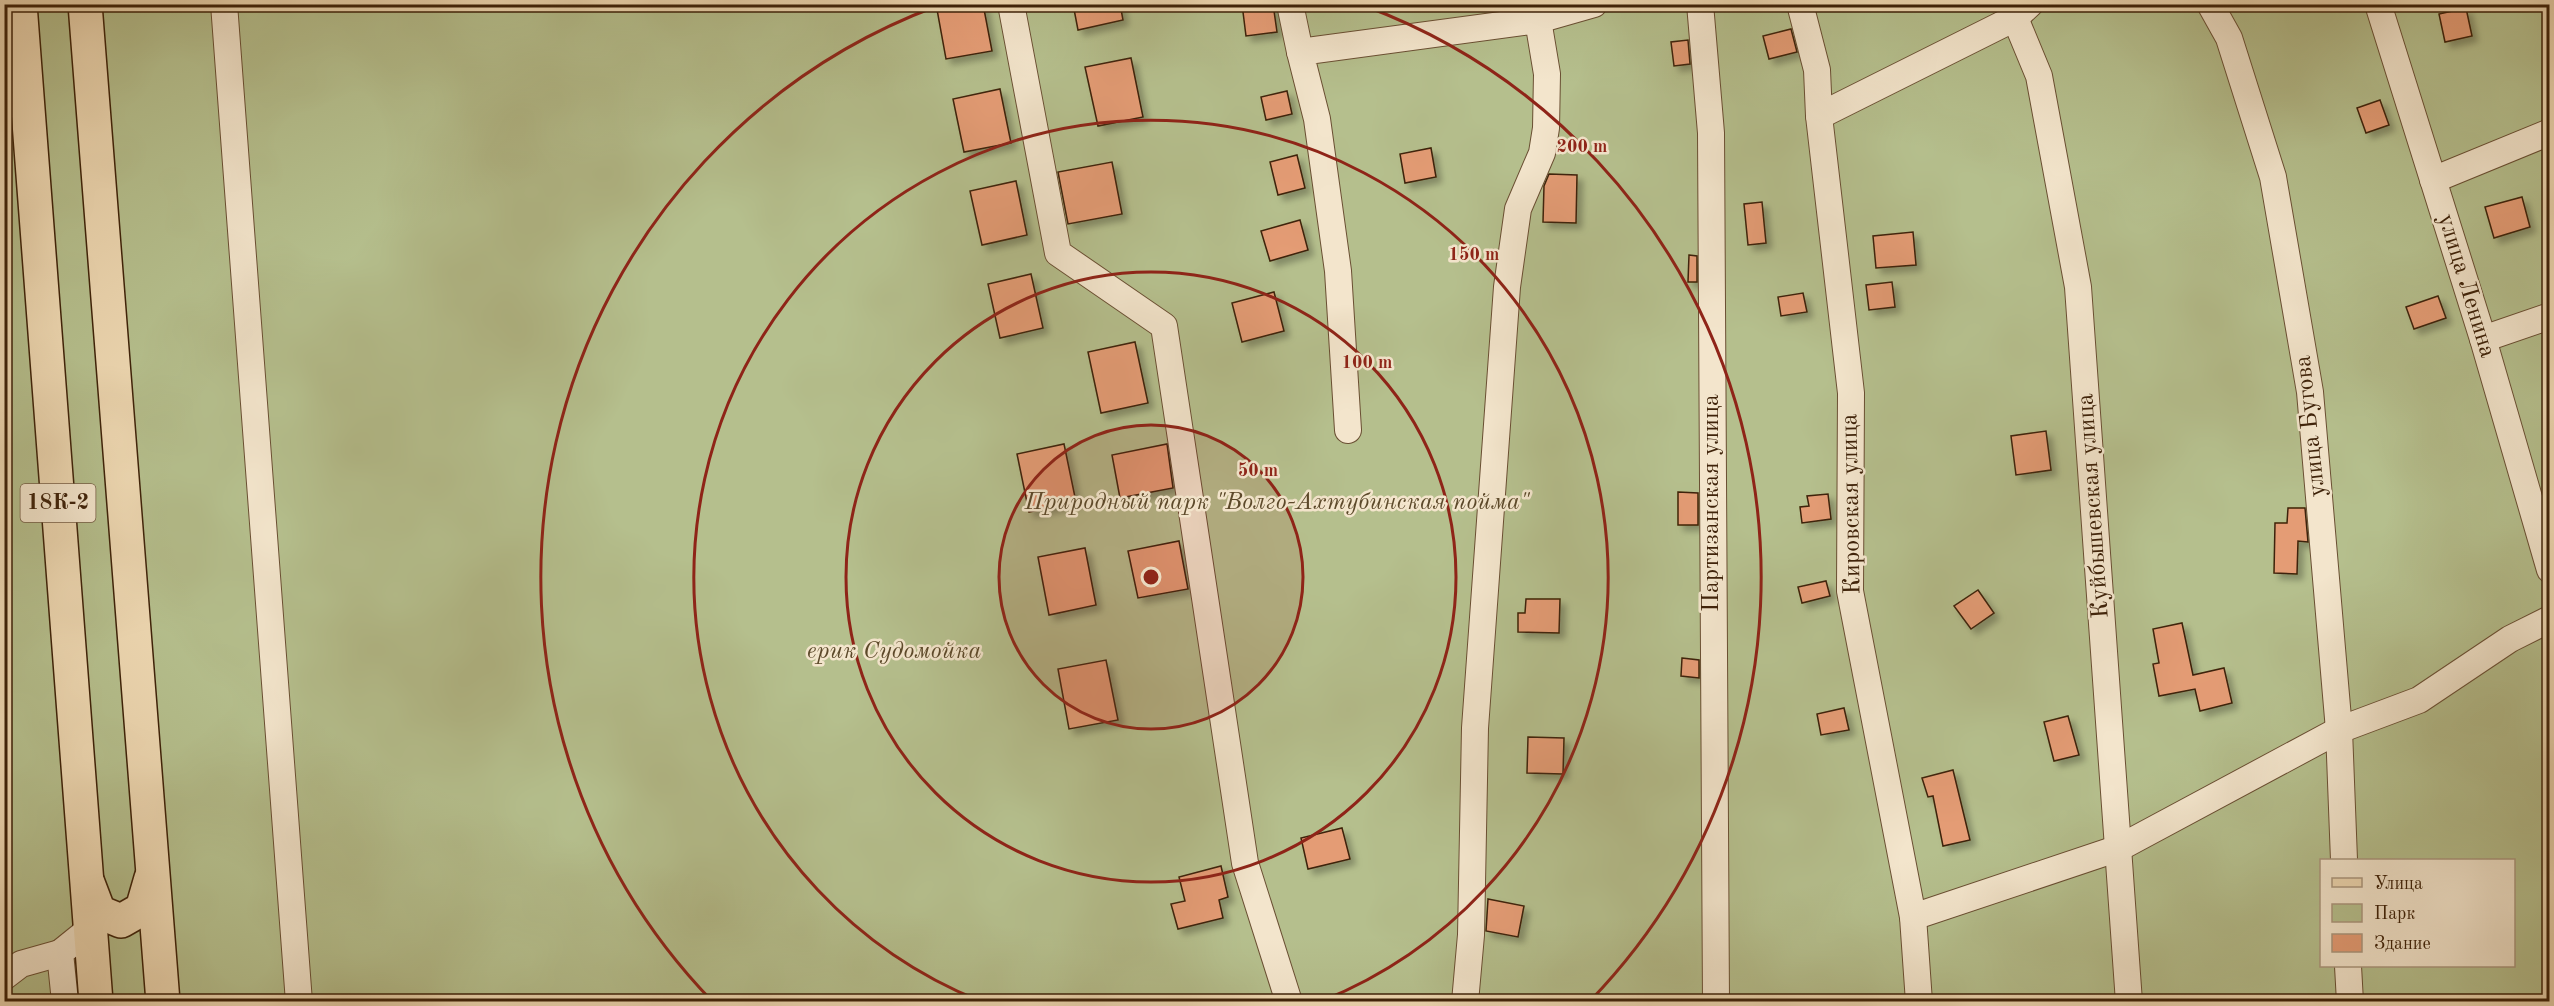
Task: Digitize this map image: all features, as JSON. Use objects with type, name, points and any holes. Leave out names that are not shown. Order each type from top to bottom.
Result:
[{"type":"main road","name":"18К-2","points":[[20,4],[96,1002]]},
{"type":"main road","name":"18К-2","points":[[85,4],[163,1002]]},
{"type":"main road","points":[[87,879],[99,912],[121,921],[142,909],[152,873]]},
{"type":"street","points":[[224,4],[299,1002]]},
{"type":"street","points":[[1011,4],[1058,253],[1164,326],[1245,863],[1289,1002]]},
{"type":"street","points":[[1290,4],[1317,118],[1338,271],[1347,430]]},
{"type":"street","points":[[1300,52],[1531,12],[1594,4]]},
{"type":"street","name":"Партизанская улица","points":[[1700,4],[1711,133],[1716,1002]]},
{"type":"street","name":"Кировская улица","points":[[1800,4],[1817,70],[1819,116],[1851,393],[1850,591],[1914,917],[1919,1002]]},
{"type":"street","name":"улица Бугова","points":[[2210,4],[2229,38],[2273,177],[2310,392],[2339,730],[2344,859]]},
{"type":"street","name":"улица Ленина","points":[[2378,4],[2544,527],[2550,570]]},
{"type":"street","points":[[1819,116],[2022,11]]},
{"type":"street","name":"Куйбышевская улица","points":[[2022,11],[2039,76],[2078,286],[2120,848],[2129,1002]]},
{"type":"street","points":[[1465,1002],[1471,935],[1475,728],[1507,287],[1518,209],[1542,153],[1546,128],[1547,74],[1531,12]]},
{"type":"street","points":[[2433,180],[2550,132]]},
{"type":"street","points":[[2483,339],[2550,316]]},
{"type":"street","points":[[1914,917],[2120,848],[2339,730],[2419,700],[2510,639],[2550,620]]},
{"type":"street","points":[[10,967],[60,953],[91,928]]},
{"type":"street","points":[[60,953],[65,1002]]},
{"type":"street","points":[[2348,967],[2350,1002]]},
{"type":"green space","name":"Природный парк \"Волго-Ахтубинская пойма\"","points":[[5,5],[2549,5],[2549,1001],[5,1002]]},
{"type":"building","points":[[936,4],[983,4],[992,51],[946,59]]},
{"type":"building","points":[[1073,4],[1120,4],[1123,20],[1078,30]]},
{"type":"building","points":[[1242,4],[1273,4],[1277,32],[1246,36]]},
{"type":"building","points":[[2466,8],[2472,36],[2445,42],[2439,14]]},
{"type":"building","points":[[1791,29],[1797,52],[1769,59],[1763,36]]},
{"type":"building","points":[[1688,40],[1690,64],[1674,66],[1671,42]]},
{"type":"building","points":[[1131,58],[1143,117],[1098,126],[1085,67]]},
{"type":"building","points":[[1000,89],[1011,143],[964,152],[953,99]]},
{"type":"building","points":[[1287,91],[1292,114],[1266,120],[1261,97]]},
{"type":"building","points":[[2380,100],[2389,125],[2366,133],[2357,108]]},
{"type":"building","points":[[1431,148],[1436,177],[1405,183],[1400,154]]},
{"type":"building","points":[[1297,155],[1305,188],[1278,195],[1270,162]]},
{"type":"building","points":[[1112,162],[1122,214],[1068,224],[1058,172]]},
{"type":"building","points":[[1549,174],[1577,175],[1576,223],[1543,222],[1544,186]]},
{"type":"building","points":[[1016,181],[1027,235],[982,245],[970,191]]},
{"type":"building","points":[[2522,197],[2530,227],[2494,238],[2485,207]]},
{"type":"building","points":[[1762,202],[1766,243],[1748,245],[1744,204]]},
{"type":"building","points":[[1300,220],[1308,250],[1270,261],[1261,231]]},
{"type":"building","points":[[1913,232],[1916,265],[1876,268],[1873,236]]},
{"type":"building","points":[[1689,255],[1697,256],[1697,282],[1688,282]]},
{"type":"building","points":[[1031,274],[1043,328],[1000,338],[988,284]]},
{"type":"building","points":[[1892,282],[1895,307],[1869,310],[1866,285]]},
{"type":"building","points":[[1274,292],[1284,331],[1242,342],[1232,303]]},
{"type":"building","points":[[1803,293],[1807,312],[1781,316],[1778,297]]},
{"type":"building","points":[[2438,296],[2446,318],[2414,329],[2406,307]]},
{"type":"building","points":[[1135,342],[1148,403],[1101,413],[1088,352]]},
{"type":"building","points":[[2046,431],[2051,470],[2016,475],[2011,436]]},
{"type":"building","points":[[1064,444],[1076,502],[1029,512],[1017,454]]},
{"type":"building","points":[[1167,444],[1173,488],[1120,498],[1112,455]]},
{"type":"building","points":[[1678,492],[1698,493],[1698,525],[1678,525]]},
{"type":"building","points":[[1828,494],[1831,519],[1802,523],[1800,507],[1809,506],[1807,496]]},
{"type":"building","points":[[2288,508],[2305,508],[2308,542],[2298,541],[2297,574],[2274,573],[2275,523],[2287,523]]},
{"type":"building","points":[[1179,541],[1188,589],[1138,598],[1128,551]]},
{"type":"building","points":[[1085,548],[1096,605],[1049,615],[1038,557]]},
{"type":"building","points":[[1826,581],[1830,596],[1802,603],[1798,587]]},
{"type":"building","points":[[1978,590],[1994,613],[1971,629],[1954,606]]},
{"type":"building","points":[[1526,599],[1560,599],[1559,633],[1518,632],[1518,613],[1525,613]]},
{"type":"building","points":[[2182,623],[2193,675],[2224,668],[2232,703],[2200,711],[2195,689],[2159,696],[2153,664],[2159,663],[2153,629]]},
{"type":"building","points":[[1682,658],[1699,660],[1699,678],[1681,676]]},
{"type":"building","points":[[1106,660],[1118,720],[1069,729],[1058,669]]},
{"type":"building","points":[[1844,708],[1849,730],[1821,735],[1817,714]]},
{"type":"building","points":[[2068,716],[2079,755],[2054,761],[2044,722]]},
{"type":"building","points":[[1528,737],[1564,738],[1563,774],[1527,773]]},
{"type":"building","points":[[1953,770],[1970,840],[1943,846],[1933,796],[1928,797],[1922,778]]},
{"type":"building","points":[[1342,828],[1350,859],[1308,869],[1301,838]]},
{"type":"building","points":[[1221,866],[1228,897],[1219,900],[1223,918],[1178,929],[1171,904],[1185,901],[1179,877]]},
{"type":"building","points":[[1488,899],[1524,906],[1518,937],[1486,931]]},
{"type":"park label","name":"ерик Судомойка","points":[[894,652]]}]
